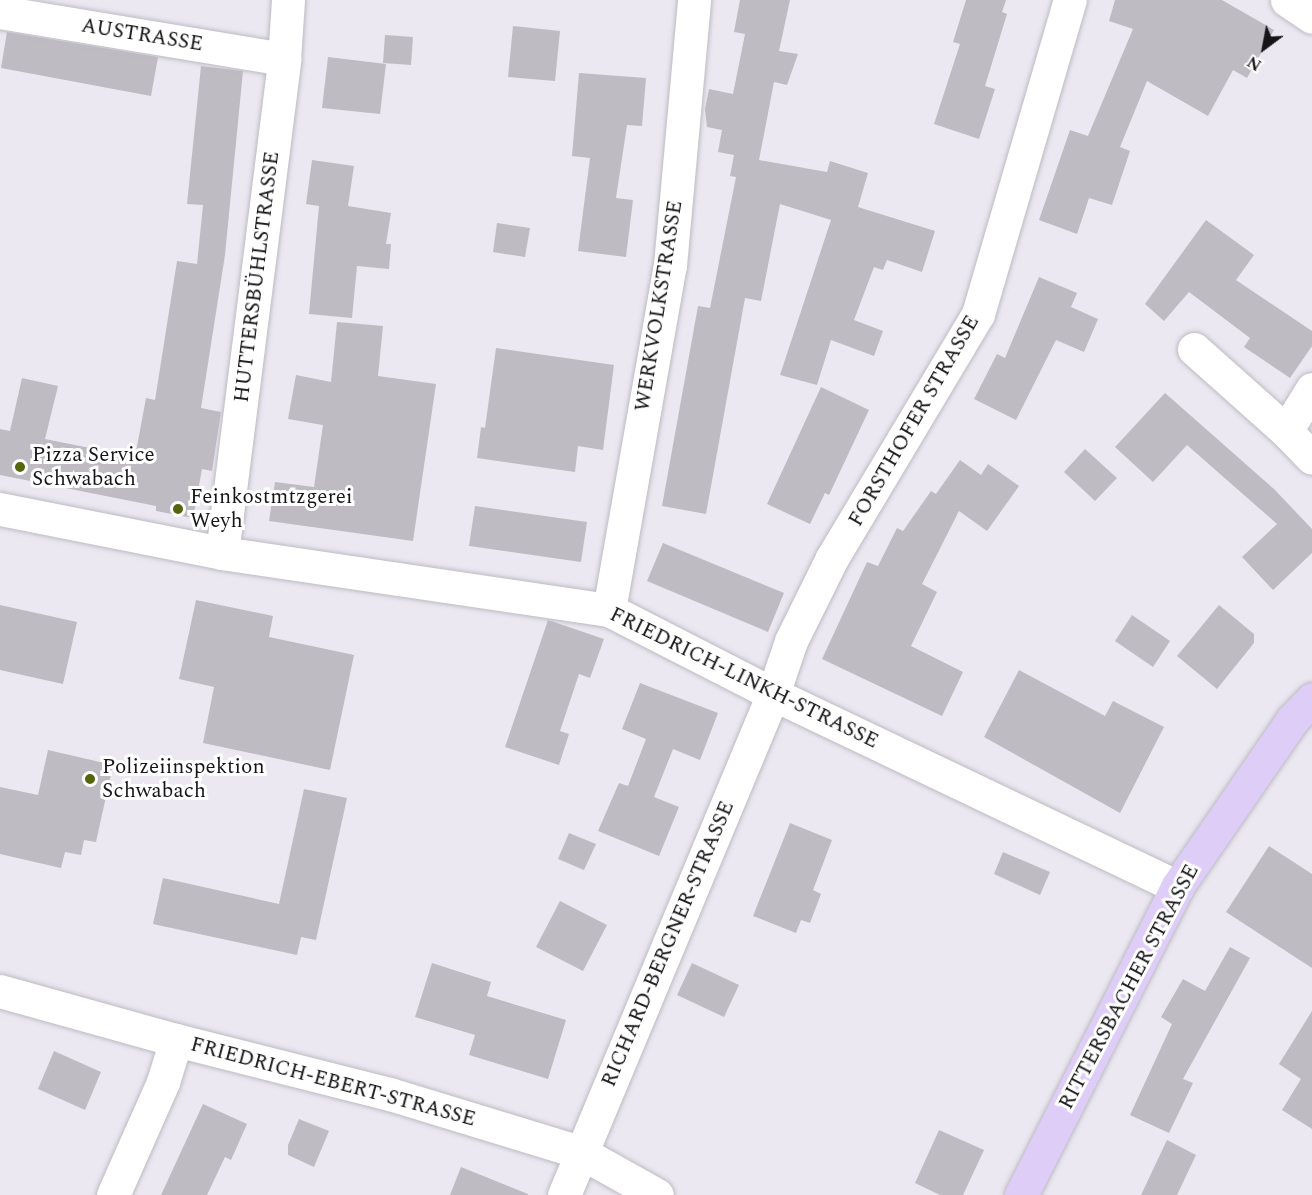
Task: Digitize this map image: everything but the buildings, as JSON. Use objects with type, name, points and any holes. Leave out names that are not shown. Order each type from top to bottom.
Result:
[{"type":"main road","name":"RITTERSBACHER STRASSE","points":[[1021,1195],[1177,887],[1292,720],[1312,699]]},
{"type":"street","name":"HUTTERSBÜHLSTRASSE","points":[[222,553],[284,58],[288,0]]},
{"type":"street","name":"WERKVOLKSTRASSE","points":[[609,610],[670,265],[694,0]]},
{"type":"street","name":"FORSTHOFER STRASSE","points":[[773,694],[791,641],[832,558],[978,314],[1070,0]]},
{"type":"street","points":[[1287,0],[1312,17]]},
{"type":"street","name":"AUSTRASSE","points":[[0,12],[284,58]]},
{"type":"street","points":[[1194,348],[1286,431],[1312,458]]},
{"type":"street","points":[[1286,431],[1312,388]]},
{"type":"street","name":"FRIEDRICH-LINKH-STRASSE","points":[[0,509],[222,553],[609,610],[773,694],[1177,887]]},
{"type":"street","name":"RICHARD-BERGNER-STRASSE","points":[[564,1195],[773,694]]},
{"type":"street","name":"FRIEDRICH-EBERT-STRASSE","points":[[0,991],[176,1040],[390,1094],[580,1152],[657,1195]]},
{"type":"street","points":[[113,1195],[163,1082],[176,1040]]},
{"type":"place","name":"Pizza Service Schwabach","points":[[20,467]]},
{"type":"place","name":"Feinkostmtzgerei Weyh","points":[[178,509]]},
{"type":"place","name":"Polizeiinspektion Schwabach","points":[[90,779]]}]
